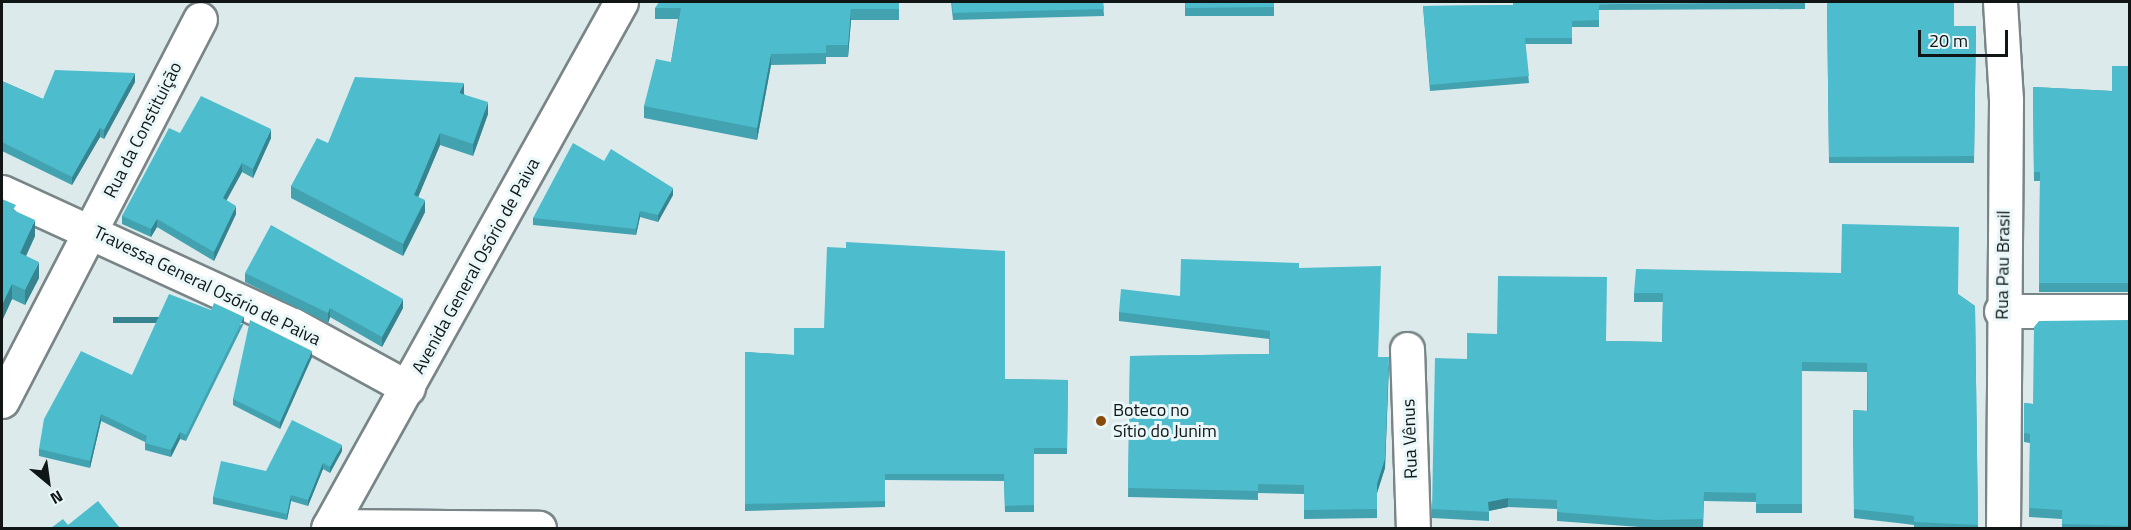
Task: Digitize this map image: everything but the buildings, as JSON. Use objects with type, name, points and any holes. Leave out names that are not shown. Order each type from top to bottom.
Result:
[{"type":"street","name":"Avenida General Osório de Paiva","points":[[328,527],[408,388],[621,2]]},
{"type":"street","name":"Rua Pau Brasil","points":[[2000,2],[2006,100],[2001,310],[2003,528]]},
{"type":"street","name":"Rua da Constituição","points":[[2,401],[200,19]]},
{"type":"street","name":"Travessa General Osório de Paiva","points":[[2,192],[91,230],[293,325],[408,388]]},
{"type":"street","points":[[2001,310],[2130,311]]},
{"type":"street","name":"Rua Vênus","points":[[1407,349],[1413,528]]},
{"type":"street","points":[[328,527],[539,528]]},
{"type":"place","name":"Boteco no Sítio do Junim","points":[[1101,421]]}]
